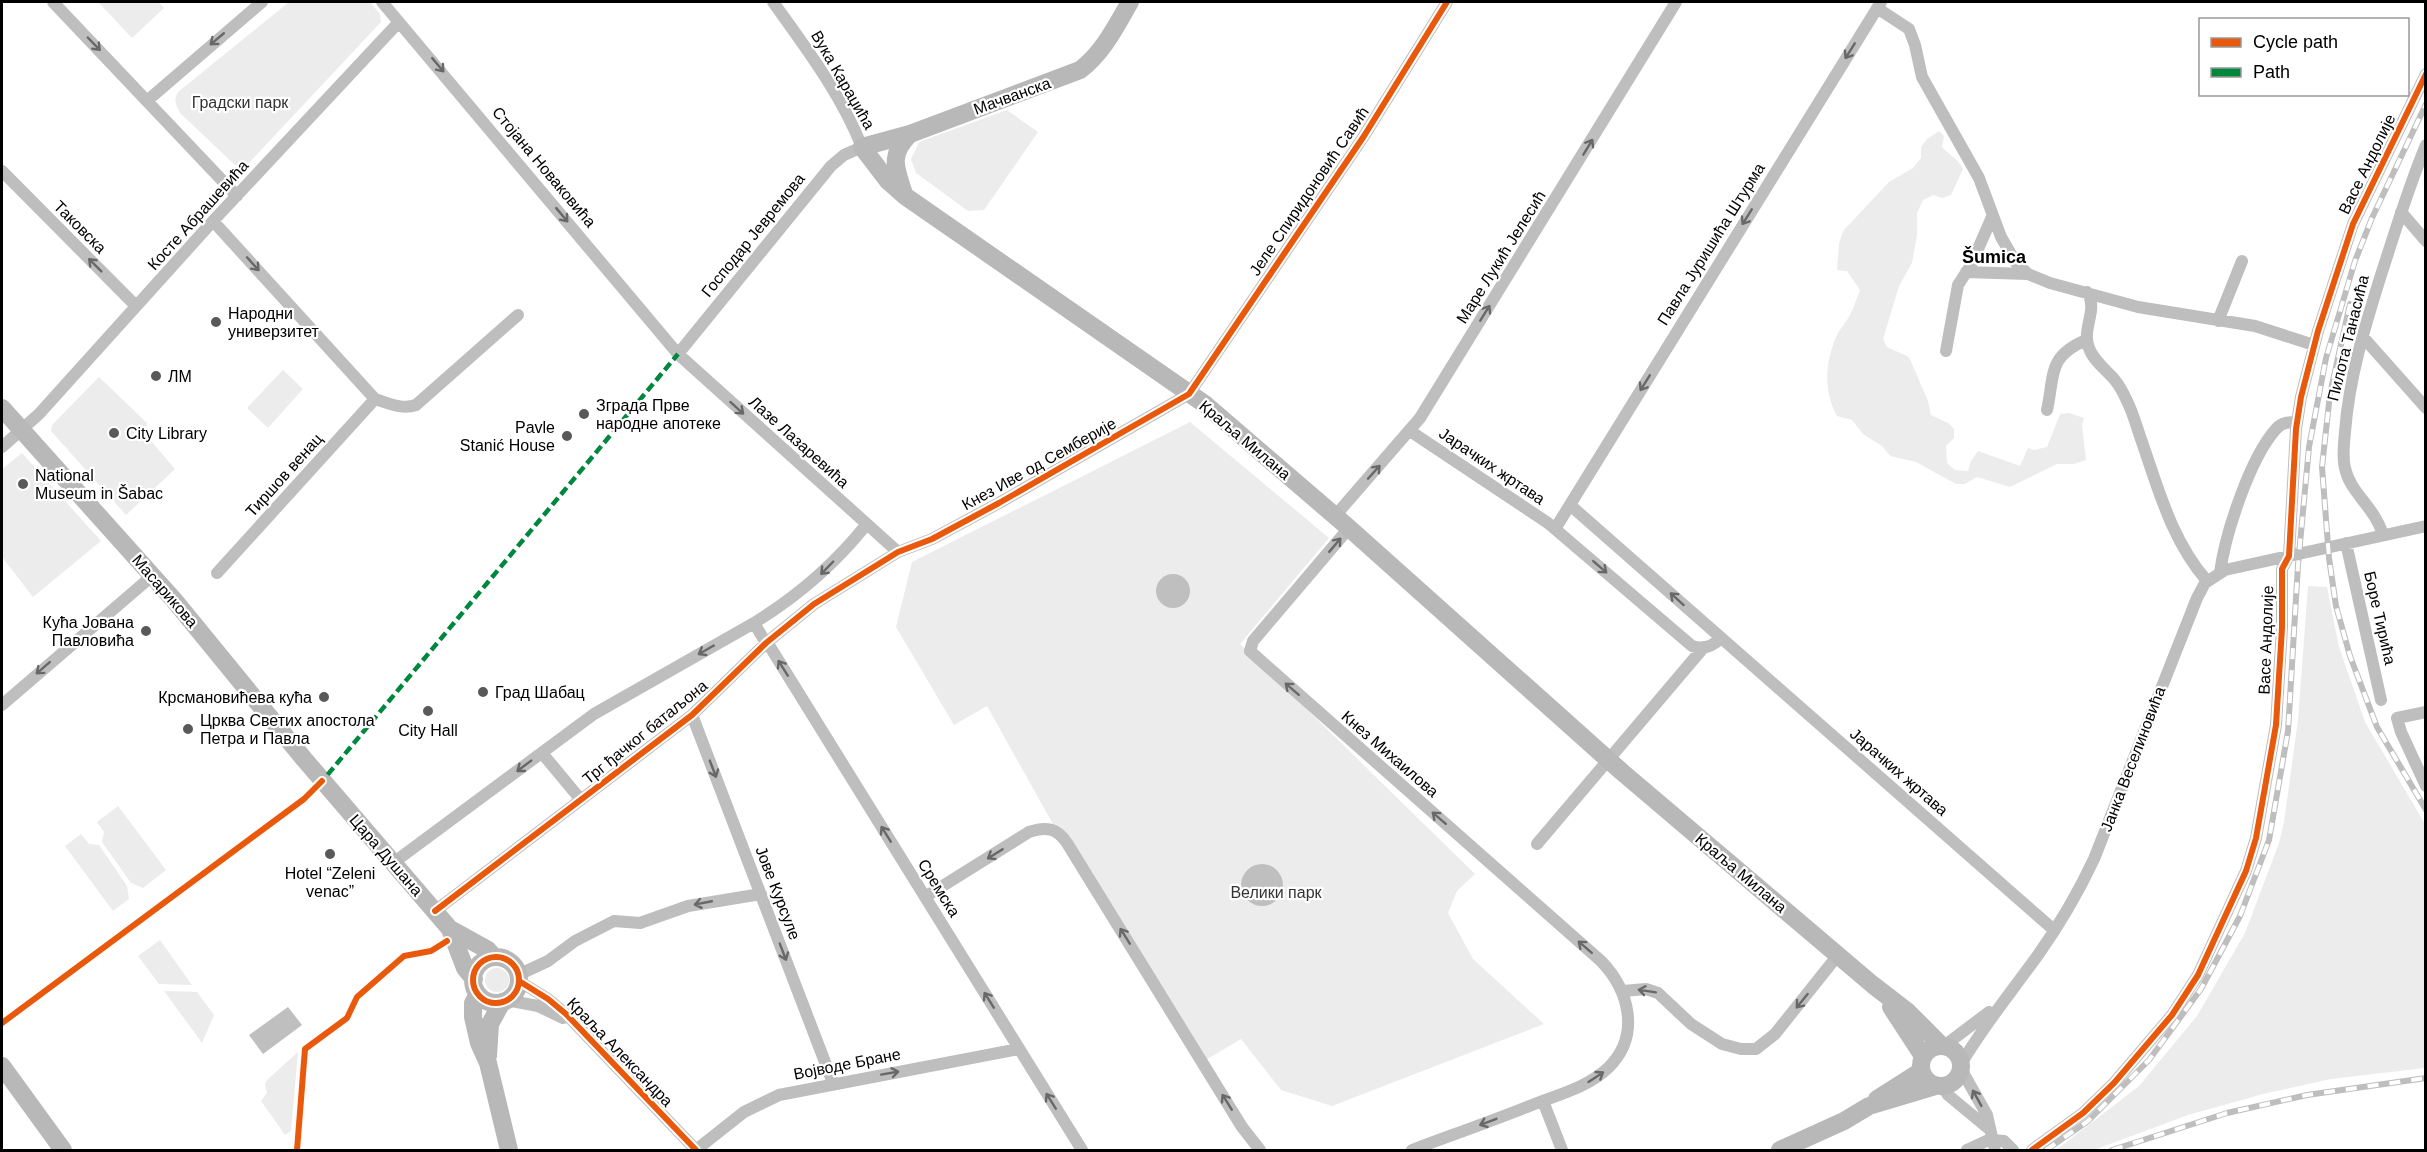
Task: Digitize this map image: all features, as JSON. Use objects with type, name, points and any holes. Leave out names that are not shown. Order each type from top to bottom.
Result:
[{"type":"main road","name":"Мачванска","points":[[862,147],[910,134],[1080,70],[1092,61],[1104,45],[1130,2]]},
{"type":"main road","points":[[905,196],[896,169],[896,151],[910,134]]},
{"type":"main road","name":"Краља Милана","points":[[862,147],[888,181],[905,196],[1189,394],[1349,528],[1609,760],[1838,955],[1908,1011],[1942,1046]]},
{"type":"main road","name":"Масарикова","points":[[2,408],[152,576],[322,781]]},
{"type":"main road","name":"Цара Душана","points":[[322,781],[450,928],[488,950],[494,957]]},
{"type":"main road","name":"Цара Душана","points":[[450,928],[465,968],[476,987]]},
{"type":"main road","points":[[488,1063],[490,1024],[504,1001],[516,991],[519,978],[509,960],[494,957],[482,962],[474,973],[476,987],[472,1017],[479,1043],[488,1063],[509,1150]]},
{"type":"main road","name":"Краља Милана","points":[[1874,985],[1899,1017],[1922,1063]]},
{"type":"main road","points":[[476,987],[489,1001],[504,1001]]},
{"type":"main road","points":[[1780,1150],[1844,1121],[1869,1106],[1922,1063],[1928,1050],[1942,1046],[1957,1053],[1961,1066],[1955,1081],[1869,1106]]},
{"type":"main road","points":[[1922,1063],[1926,1081],[1940,1086]]},
{"type":"main road","points":[[2,1066],[63,1150]]},
{"type":"street","points":[[54,2],[237,196]]},
{"type":"street","points":[[147,100],[262,2]]},
{"type":"street","name":"Стојана Новаковића","points":[[382,2],[422,46],[678,354]]},
{"type":"street","name":"Вука Караџића","points":[[774,2],[853,123],[862,147]]},
{"type":"street","name":"Јеле Спиридоновић Савић","points":[[1189,394],[1364,136],[1447,2]]},
{"type":"street","name":"Маре Лукић Јелесић","points":[[1335,516],[1410,431],[1676,2]]},
{"type":"street","points":[[1879,5],[1909,29],[1922,77],[1979,178],[1992,217],[2016,263],[2028,274],[2050,283],[2138,307],[2255,326],[2314,345]]},
{"type":"street","name":"Павла Јуришића Штурма","points":[[1570,505],[1879,5]]},
{"type":"street","name":"Косте Абрашевића","points":[[2,447],[23,430],[213,221],[399,22]]},
{"type":"street","name":"Васе Андолије","points":[[2032,1150],[2083,1113],[2114,1083],[2172,1015],[2198,975],[2246,871],[2256,838],[2276,725],[2282,628],[2282,569],[2289,556],[2297,422],[2314,345],[2353,224],[2426,74]]},
{"type":"street","name":"Пилота Танасића","points":[[2383,535],[2376,516],[2351,484],[2345,470],[2343,456],[2346,411],[2363,337],[2401,212],[2426,145]]},
{"type":"street","name":"Господар Јевремова","points":[[678,354],[831,166],[844,155],[862,147]]},
{"type":"street","name":"Таковска","points":[[2,171],[136,306]]},
{"type":"street","points":[[2401,212],[2426,241]]},
{"type":"street","points":[[1946,351],[1958,285],[1992,217]]},
{"type":"street","points":[[213,221],[375,399],[408,408],[416,405],[518,315]]},
{"type":"street","points":[[2218,321],[2242,261]]},
{"type":"street","points":[[1966,272],[2028,274]]},
{"type":"street","points":[[2086,292],[2092,301],[2086,324],[2086,340],[2091,354],[2116,382],[2128,401],[2168,519],[2192,563],[2207,581],[2220,573],[2426,526]]},
{"type":"street","points":[[2363,337],[2426,408]]},
{"type":"street","points":[[2047,410],[2055,364],[2061,353],[2086,340]]},
{"type":"street","name":"Лазе Лазаревића","points":[[678,354],[898,552]]},
{"type":"street","name":"Кнез Иве од Семберије","points":[[898,552],[932,539],[999,503],[1189,394]]},
{"type":"street","name":"Тиршов венац","points":[[217,573],[375,399]]},
{"type":"street","points":[[2220,573],[2224,547],[2236,508],[2258,459],[2276,428],[2285,423],[2297,422]]},
{"type":"street","name":"Јарачких жртава","points":[[1410,431],[1555,529],[1685,642],[1696,648],[1704,648]]},
{"type":"street","points":[[1555,529],[1570,505]]},
{"type":"street","name":"Јарачких жртава","points":[[1570,505],[2054,930]]},
{"type":"street","name":"Трг ђачког батаљона","points":[[393,863],[594,714],[783,605],[817,578],[866,525]]},
{"type":"street","name":"Кнез Михаилова","points":[[1349,528],[1253,641],[1250,651],[1601,961],[1617,979],[1623,991],[1628,1013],[1628,1026],[1621,1050],[1615,1060],[1592,1080],[1543,1101],[1412,1150]]},
{"type":"street","name":"Боре Тирића","points":[[2346,543],[2382,700]]},
{"type":"street","name":"Трг ђачког батаљона","points":[[435,911],[692,715],[767,643],[814,604],[898,552]]},
{"type":"street","points":[[2,705],[152,576]]},
{"type":"street","name":"Јанка Веселиновића","points":[[1961,1066],[2000,1004],[2054,930],[2077,894],[2094,859],[2197,598],[2207,581]]},
{"type":"street","points":[[754,623],[767,643]]},
{"type":"street","points":[[1538,844],[1704,648],[1721,638]]},
{"type":"street","name":"Сремска","points":[[767,643],[1082,1150]]},
{"type":"street","points":[[2426,712],[2397,718],[2401,732],[2426,786]]},
{"type":"street","name":"Јове Курсуле","points":[[692,715],[833,1083]]},
{"type":"street","name":"Трг ђачког батаљона","points":[[542,753],[581,800]]},
{"type":"street","points":[[925,897],[1029,832],[1046,828],[1057,831],[1067,843],[1242,1127],[1260,1150]]},
{"type":"street","points":[[519,978],[548,961],[575,941],[614,921],[640,923],[688,906],[761,894]]},
{"type":"street","points":[[1623,991],[1646,989],[1658,993],[1691,1024],[1722,1044],[1741,1049],[1756,1049],[1775,1034],[1838,955]]},
{"type":"street","name":"Краља Александра","points":[[519,978],[548,999],[578,1026],[696,1150]]},
{"type":"street","name":"Краља Александра","points":[[504,1001],[538,1006],[578,1026]]},
{"type":"street","name":"Јанка Веселиновића","points":[[1942,1046],[2000,1004]]},
{"type":"street","name":"Војводе Бране","points":[[696,1150],[754,1105],[786,1093],[1019,1049]]},
{"type":"street","points":[[1961,1066],[1987,1115],[1992,1140]]},
{"type":"street","points":[[1940,1086],[1992,1140]]},
{"type":"street","points":[[1543,1101],[1562,1150]]},
{"type":"street","points":[[1967,1150],[1992,1140],[2004,1141],[2013,1150]]},
{"type":"green space","points":[[98,2],[158,2],[164,8],[132,38]]},
{"type":"green space","name":"Градски парк","points":[[289,2],[370,2],[380,14],[381,22],[247,165],[235,165],[180,113],[176,95]]},
{"type":"green space","points":[[1007,110],[1038,132],[984,210],[968,211],[916,173],[911,159],[919,142]]},
{"type":"green space","points":[[1939,131],[1944,136],[1942,147],[1963,169],[1951,195],[1942,198],[1933,195],[1923,200],[1917,213],[1917,235],[1912,263],[1899,286],[1883,339],[1887,347],[1909,357],[1928,401],[1931,415],[1950,424],[1954,429],[1954,438],[1946,446],[1947,463],[1955,470],[1968,471],[1978,451],[2020,466],[2028,448],[2034,450],[2047,447],[2060,414],[2069,413],[2084,418],[2082,425],[2086,460],[2074,464],[2057,464],[2010,487],[1977,477],[1965,484],[1956,484],[1916,462],[1890,456],[1882,446],[1863,434],[1852,420],[1837,416],[1829,396],[1827,376],[1830,355],[1837,335],[1851,313],[1860,290],[1847,271],[1837,270],[1839,243],[1843,231],[1889,182],[1913,168],[1921,158],[1921,147],[1927,139]]},
{"type":"green space","points":[[283,370],[303,389],[268,428],[247,408]]},
{"type":"green space","points":[[99,377],[147,423],[146,435],[175,469],[126,515],[51,431],[52,425]]},
{"type":"green space","name":"Велики парк","points":[[1190,422],[1329,538],[1240,644],[1475,874],[1457,891],[1448,913],[1473,959],[1544,1024],[1332,1106],[1281,1090],[1241,1039],[1204,1061],[1068,851],[987,706],[954,725],[896,627],[912,562]]},
{"type":"green space","points":[[22,453],[101,541],[33,597],[2,557],[2,469]]},
{"type":"green space","points":[[2308,586],[2327,587],[2339,647],[2365,722],[2425,824],[2425,1068],[2331,1079],[2263,1094],[2188,1115],[2094,1150],[2056,1150],[2139,1086],[2197,1016],[2245,933],[2279,843],[2284,822],[2298,720]]},
{"type":"green space","points":[[118,806],[166,870],[143,888],[131,883],[102,842],[104,832],[97,822]]},
{"type":"green space","points":[[81,834],[89,844],[99,845],[127,886],[129,899],[113,911],[65,846]]},
{"type":"green space","points":[[160,940],[192,985],[159,984],[138,956]]},
{"type":"green space","points":[[497,968],[506,971],[509,980],[506,989],[497,992],[488,989],[485,980],[488,971]]},
{"type":"green space","points":[[164,991],[197,992],[214,1015],[202,1043]]},
{"type":"green space","points":[[298,1052],[291,1131],[285,1135],[261,1101],[267,1093],[265,1084],[267,1080]]},
{"type":"shaded area","points":[[1173,574],[1185,579],[1190,591],[1185,603],[1173,608],[1161,603],[1156,591],[1161,579]]},
{"type":"shaded area","points":[[1262,864],[1277,870],[1283,885],[1277,900],[1262,906],[1247,900],[1241,885],[1247,870]]},
{"type":"shaded area","points":[[288,1007],[302,1025],[263,1054],[249,1035]]},
{"type":"railway","points":[[2046,1150],[2088,1121],[2149,1060],[2201,989],[2240,916],[2269,840],[2288,731],[2298,565],[2309,447],[2326,358],[2355,261],[2372,218],[2426,104]]},
{"type":"railway","points":[[2350,304],[2330,394],[2322,467],[2329,558],[2336,606],[2350,656],[2377,727],[2426,810]]},
{"type":"railway","points":[[2112,1150],[2227,1113],[2307,1095],[2426,1078]]},
{"type":"marked path","points":[[319,785],[678,354]]},
{"type":"cycle path","points":[[435,911],[692,715],[766,643],[814,604],[898,552],[932,539],[999,503],[1189,394],[1364,136],[1447,2]]},
{"type":"cycle path","points":[[2032,1150],[2083,1113],[2114,1083],[2172,1015],[2198,975],[2246,871],[2256,838],[2276,725],[2282,628],[2282,569],[2289,556],[2296,429],[2301,397],[2318,331],[2353,224],[2426,74]]},
{"type":"cycle path","points":[[2,1023],[304,799],[322,781]]},
{"type":"cycle path","points":[[297,1150],[305,1049],[347,1018],[357,997],[404,956],[431,951],[447,941]]},
{"type":"cycle path","points":[[496,957],[512,964],[519,980],[512,996],[496,1003],[480,996],[473,980],[480,964],[496,957]]},
{"type":"cycle path","points":[[519,981],[548,999],[566,1014],[696,1150]]},
{"type":"place","name":"Народни универзитет","points":[[216,322]]},
{"type":"place","name":"ЛМ","points":[[156,376]]},
{"type":"place","name":"Зграда Прве народне апотеке","points":[[584,414]]},
{"type":"place","name":"City Library","points":[[114,433]]},
{"type":"place","name":"Pavle Stanić House","points":[[567,436]]},
{"type":"place","name":"National Museum in Šabac","points":[[23,484]]},
{"type":"place","name":"Кућа Јована Павловића","points":[[146,631]]},
{"type":"place","name":"Град Шабац","points":[[483,692]]},
{"type":"place","name":"Крсмановићева кућа","points":[[324,697]]},
{"type":"place","name":"City Hall","points":[[428,711]]},
{"type":"place","name":"Црква Светих апостола Петра и Павла","points":[[188,729]]},
{"type":"place","name":"Hotel “Zeleni venac”","points":[[330,854]]},
{"type":"district","name":"Šumica","points":[[1994,257]]}]
